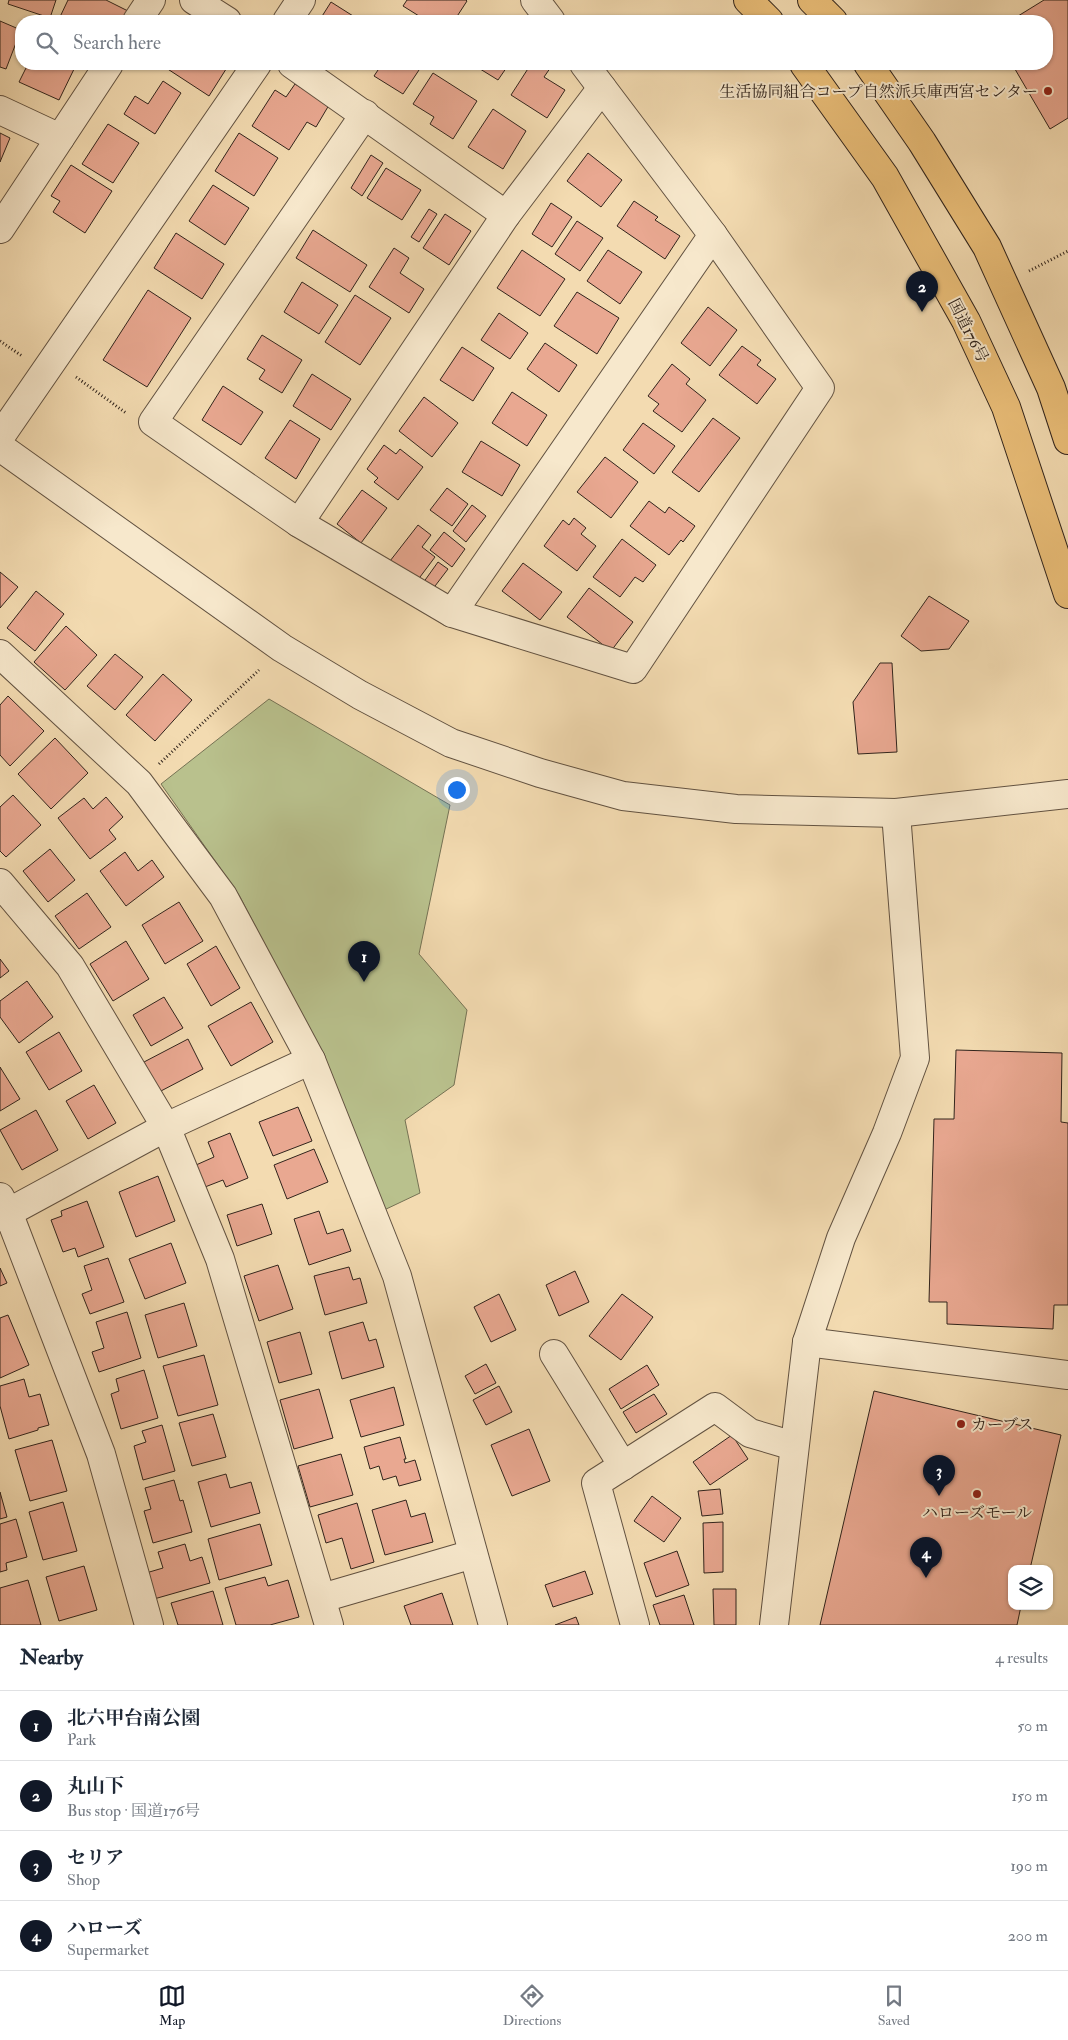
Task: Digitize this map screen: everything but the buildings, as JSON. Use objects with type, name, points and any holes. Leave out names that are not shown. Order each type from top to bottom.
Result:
[{"type":"highway","points":[[748,0],[762,15]]},
{"type":"highway","points":[[812,0],[827,15]]},
{"type":"highway","name":"国道176号","points":[[808,70],[884,177],[966,321],[1006,407],[1068,594]]},
{"type":"highway","points":[[872,70],[922,142],[987,247],[1052,388],[1068,440]]},
{"type":"street","points":[[141,15],[151,0]]},
{"type":"street","points":[[194,0],[218,15]]},
{"type":"street","points":[[291,15],[301,0]]},
{"type":"street","points":[[535,0],[546,15]]},
{"type":"street","points":[[0,229],[105,70]]},
{"type":"street","points":[[0,437],[254,70]]},
{"type":"street","points":[[301,70],[506,214]]},
{"type":"street","points":[[365,114],[153,422],[299,523],[452,613],[632,669],[820,388],[713,235],[588,70]]},
{"type":"street","points":[[299,523],[506,214],[602,88]]},
{"type":"street","points":[[0,110],[60,138]]},
{"type":"street","points":[[452,613],[713,235]]},
{"type":"street","points":[[0,447],[282,648],[360,696],[451,743],[540,773],[623,796],[736,808],[896,813],[1068,794]]},
{"type":"street","points":[[0,654],[139,784],[223,896],[311,1060],[397,1276],[493,1625]]},
{"type":"street","points":[[774,1625],[807,1342],[841,1238],[887,1133],[916,1058],[896,813]]},
{"type":"street","points":[[0,883],[70,966],[166,1127],[220,1259],[329,1625]]},
{"type":"street","points":[[149,1625],[101,1454],[3,1209],[166,1127],[311,1060]]},
{"type":"street","points":[[807,1342],[1068,1375]]},
{"type":"street","points":[[554,1354],[623,1466]]},
{"type":"street","points":[[635,1625],[596,1483],[715,1407],[750,1433],[794,1446]]},
{"type":"street","points":[[322,1598],[473,1554]]},
{"type":"path","points":[[1021,276],[1068,251]]},
{"type":"path","points":[[0,340],[24,358]]},
{"type":"path","points":[[74,375],[134,419]]},
{"type":"path","points":[[139,784],[259,670]]},
{"type":"green space","points":[[269,699],[450,805],[419,954],[467,1010],[454,1085],[405,1120],[420,1193],[382,1211],[321,1052],[239,895],[161,784]]},
{"type":"place","name":"生活協同組合コープ自然派兵庫西宮センター","points":[[1048,91]]},
{"type":"place","name":"丸山下","points":[[922,312]]},
{"type":"place","name":"北六甲台南公園","points":[[364,982]]},
{"type":"place","name":"カーブス","points":[[961,1424]]},
{"type":"place","name":"ハローズモール","points":[[977,1494]]},
{"type":"place","name":"セリア","points":[[939,1496]]},
{"type":"place","name":"ハローズ","points":[[926,1578]]}]
